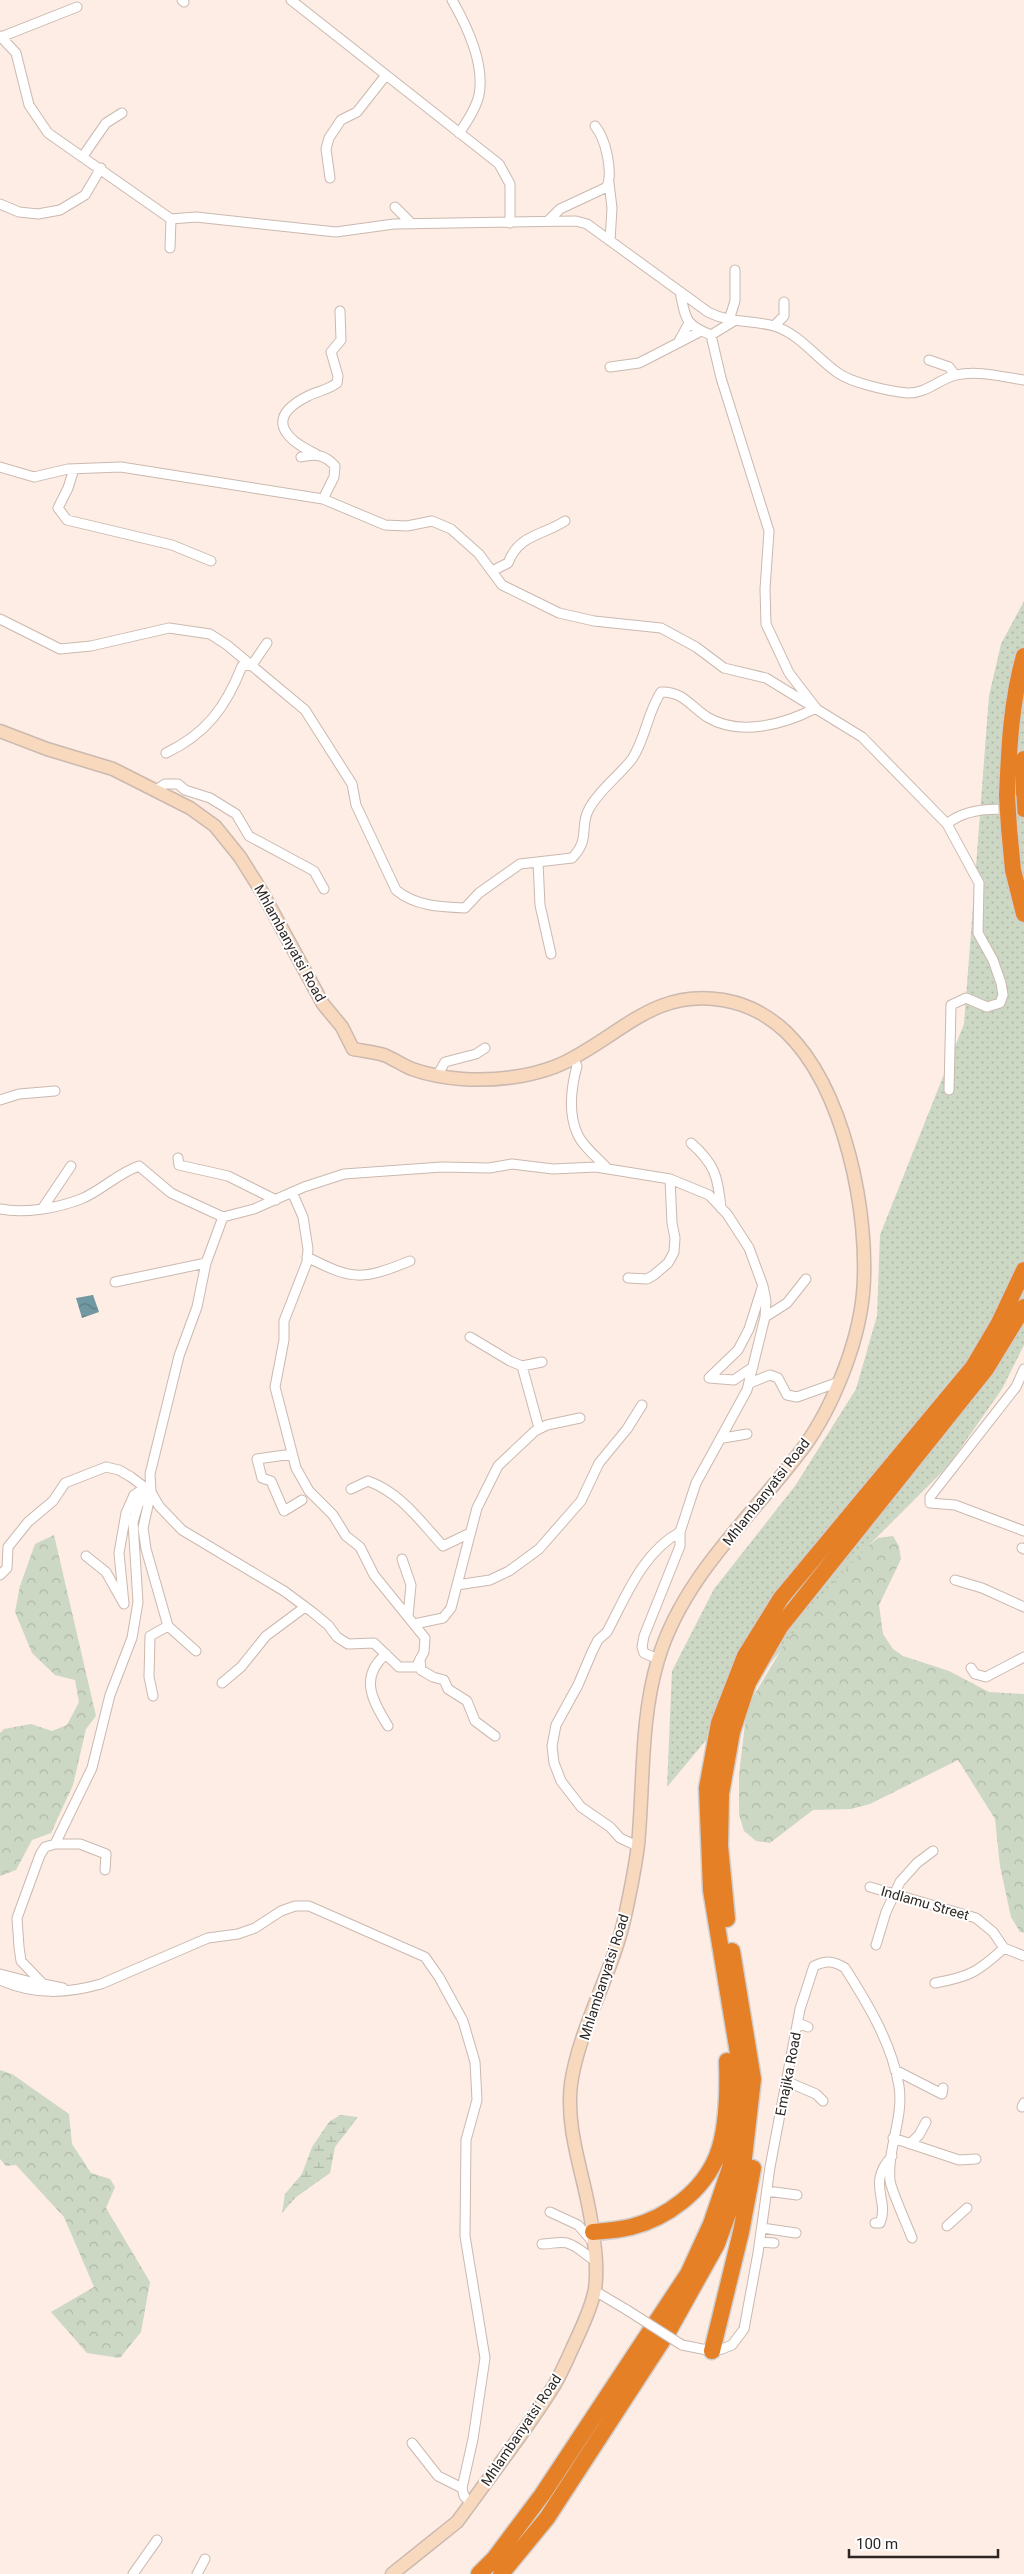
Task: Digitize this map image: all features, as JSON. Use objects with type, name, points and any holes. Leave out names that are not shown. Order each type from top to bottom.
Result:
[{"type":"highway","points":[[1020,803],[1010,725],[1015,686],[1024,656]]},
{"type":"highway","points":[[1024,759],[1020,803],[1008,828],[1014,870],[1024,914]]},
{"type":"highway","points":[[479,2574],[494,2558],[542,2495],[688,2274],[711,2224],[730,2168],[739,2114],[738,2053],[711,1890],[707,1788],[719,1723],[745,1656],[781,1598],[973,1367],[999,1323],[1024,1270]]},
{"type":"highway","points":[[712,2351],[741,2232],[754,2164],[756,2134],[753,2079],[725,1906],[720,1846],[721,1794],[732,1732],[748,1683],[780,1627],[986,1369],[1024,1307]]},
{"type":"highway","points":[[594,2238],[665,2214],[690,2195],[706,2176],[717,2156],[726,2112],[728,2074],[722,1956]]},
{"type":"highway","points":[[501,2574],[547,2518],[668,2332],[717,2244],[742,2176],[753,2079]]},
{"type":"main road","name":"Mhlambanyatsi Road","points":[[0,731],[47,749],[113,769],[190,808],[215,826],[240,857],[262,892],[322,1004],[342,1028],[354,1049],[382,1055],[408,1068],[437,1076],[483,1080],[511,1078],[536,1073],[573,1058],[654,1008],[673,1001],[697,997],[746,1005],[770,1018],[799,1046],[821,1080],[848,1150],[863,1226],[863,1295],[857,1332],[839,1382],[801,1452],[723,1546],[682,1601],[658,1659],[646,1718],[638,1846],[624,1922],[572,2080],[569,2113],[594,2238],[596,2261],[595,2291],[584,2322],[557,2381],[471,2503],[457,2522],[392,2574]]},
{"type":"street","points":[[291,0],[499,164],[510,184],[510,223]]},
{"type":"street","points":[[452,0],[464,22],[480,79],[478,96],[460,133]]},
{"type":"street","points":[[77,7],[0,37],[16,53],[29,105],[48,133],[172,219],[196,217],[336,232],[412,224],[576,221],[587,224],[708,312],[720,318],[774,326],[797,337],[812,353],[850,380],[908,393],[929,389],[955,376],[976,373],[1024,380]]},
{"type":"street","points":[[330,178],[326,149],[329,138],[341,120],[356,112],[386,75]]},
{"type":"street","points":[[83,156],[106,123],[122,113]]},
{"type":"street","points":[[595,126],[601,132],[611,165],[609,184],[612,208],[610,241]]},
{"type":"street","points":[[0,204],[19,212],[33,214],[60,210],[85,195],[101,168]]},
{"type":"street","points":[[549,220],[560,209],[607,188],[609,184]]},
{"type":"street","points":[[395,207],[412,224]]},
{"type":"street","points":[[170,248],[172,219]]},
{"type":"street","points":[[711,335],[731,320],[736,301],[735,270]]},
{"type":"street","points":[[680,292],[685,317],[689,323],[693,328],[711,335]]},
{"type":"street","points":[[774,326],[784,316],[784,302]]},
{"type":"street","points":[[323,499],[334,477],[335,466],[327,458],[316,454],[291,439],[283,430],[282,421],[285,414],[302,399],[328,390],[337,383],[338,376],[331,352],[341,340],[340,311]]},
{"type":"street","points":[[678,343],[689,323]]},
{"type":"street","points":[[610,367],[639,363],[701,331]]},
{"type":"street","points":[[711,335],[721,378],[769,531],[765,589],[766,624],[790,673],[816,708]]},
{"type":"street","points":[[929,360],[949,367],[955,376]]},
{"type":"street","points":[[301,457],[316,454]]},
{"type":"street","points":[[0,467],[34,477],[74,468],[121,467],[323,499],[384,525],[407,526],[432,522],[451,529],[479,554],[502,585],[559,613],[594,621],[661,628],[696,648],[724,668],[766,678],[862,737],[947,824],[979,883],[978,933],[993,960],[1003,995],[1000,1002],[987,1007],[966,998],[950,1005],[948,1090]]},
{"type":"street","points":[[74,468],[68,488],[58,508],[67,520],[172,545],[211,561]]},
{"type":"street","points":[[492,571],[508,563],[513,550],[528,538],[549,531],[565,521]]},
{"type":"street","points":[[0,619],[60,650],[91,646],[169,628],[210,634],[228,644],[305,710],[352,784],[356,804],[396,890],[407,899],[438,907],[464,908],[479,893],[520,864],[572,858],[582,846],[588,810],[632,758],[643,738],[653,704],[661,692],[679,694],[708,718],[742,728],[787,721],[816,708]]},
{"type":"street","points":[[252,665],[267,643]]},
{"type":"street","points":[[166,753],[190,742],[209,723],[224,703],[242,666],[252,665]]},
{"type":"street","points":[[156,790],[165,784],[178,784],[184,790],[210,798],[236,814],[249,836],[314,871],[324,889]]},
{"type":"street","points":[[947,824],[968,812],[1020,803]]},
{"type":"street","points":[[538,862],[540,905],[551,954]]},
{"type":"street","points":[[437,1076],[445,1062],[476,1054],[485,1048]]},
{"type":"street","points":[[573,1058],[577,1066],[572,1082],[571,1103],[577,1135],[608,1169]]},
{"type":"street","points":[[0,1100],[19,1094],[54,1091]]},
{"type":"street","points":[[691,1143],[705,1155],[718,1177],[721,1208]]},
{"type":"street","points":[[178,1158],[179,1165],[228,1176],[276,1200]]},
{"type":"street","points":[[0,1209],[10,1211],[42,1209],[81,1199],[139,1166],[171,1193],[223,1218],[254,1209],[292,1192],[344,1174],[442,1167],[489,1168],[512,1164],[553,1169],[571,1166],[608,1169],[670,1179],[709,1195],[721,1208],[749,1248],[763,1286],[766,1300],[765,1316],[750,1383],[723,1438],[696,1483],[680,1532],[680,1546],[644,1636],[642,1647],[644,1653],[658,1659]]},
{"type":"street","points":[[42,1209],[71,1166]]},
{"type":"street","points":[[628,1278],[647,1278],[654,1275],[668,1263],[674,1252],[676,1238],[672,1223],[670,1179]]},
{"type":"street","points":[[0,1575],[6,1568],[8,1546],[28,1522],[53,1501],[65,1483],[106,1467],[119,1470],[151,1492],[159,1506],[182,1530],[254,1572],[305,1607],[348,1644],[374,1643],[399,1667],[416,1667],[424,1652],[425,1638],[374,1575],[360,1547],[346,1536],[333,1515],[309,1491],[296,1468],[292,1454],[275,1387],[284,1340],[284,1321],[307,1257],[303,1217],[292,1192]]},
{"type":"street","points":[[196,1651],[168,1626],[145,1542],[145,1515],[151,1492],[150,1474],[179,1356],[196,1307],[206,1263],[223,1218]]},
{"type":"street","points":[[307,1257],[334,1271],[355,1276],[381,1272],[410,1261]]},
{"type":"street","points":[[115,1282],[206,1263]]},
{"type":"street","points":[[765,1316],[787,1303],[806,1279]]},
{"type":"street","points":[[753,1367],[734,1380],[709,1378],[738,1350],[749,1329],[763,1286]]},
{"type":"street","points":[[470,1337],[510,1362],[522,1366],[542,1362]]},
{"type":"street","points":[[522,1366],[539,1428]]},
{"type":"street","points":[[1024,1369],[1016,1386],[930,1497],[930,1503],[955,1505],[1024,1531]]},
{"type":"street","points":[[750,1383],[770,1374],[778,1378],[787,1395],[796,1397],[839,1382]]},
{"type":"street","points":[[457,1585],[490,1580],[509,1571],[539,1549],[581,1501],[599,1463],[627,1429],[642,1405]]},
{"type":"street","points":[[414,1624],[443,1618],[451,1608],[477,1508],[498,1466],[539,1428],[580,1418]]},
{"type":"street","points":[[723,1438],[747,1434]]},
{"type":"street","points":[[292,1454],[257,1459],[262,1478],[271,1481],[284,1511],[302,1500]]},
{"type":"street","points":[[351,1489],[368,1481],[386,1488],[404,1503],[443,1546],[470,1533]]},
{"type":"street","points":[[86,1556],[106,1572],[124,1604],[119,1553],[126,1513],[134,1495],[140,1491],[151,1492]]},
{"type":"street","points":[[55,1844],[92,1768],[110,1695],[132,1638],[138,1602],[133,1522],[138,1505],[144,1496],[151,1492]]},
{"type":"street","points":[[638,1846],[620,1838],[610,1827],[581,1807],[561,1781],[554,1763],[552,1746],[556,1725],[567,1707],[598,1640],[608,1632],[649,1557],[668,1538],[680,1532]]},
{"type":"street","points":[[402,1559],[411,1585],[408,1616]]},
{"type":"street","points":[[955,1580],[982,1588],[1024,1607]]},
{"type":"street","points":[[222,1683],[240,1666],[266,1636],[305,1607]]},
{"type":"street","points":[[153,1696],[148,1677],[150,1636],[168,1626]]},
{"type":"street","points":[[386,1654],[375,1664],[370,1678],[370,1689],[388,1726]]},
{"type":"street","points":[[971,1668],[975,1674],[986,1677],[1024,1657]]},
{"type":"street","points":[[420,1659],[421,1670],[433,1677],[444,1680],[448,1689],[467,1701],[474,1721],[495,1736]]},
{"type":"street","points":[[43,1984],[21,1961],[17,1918],[40,1855],[45,1847],[55,1844],[80,1844],[106,1854],[105,1870]]},
{"type":"street","points":[[876,1945],[886,1912],[906,1873],[933,1851]]},
{"type":"street","name":"Indlamu Street","points":[[870,1887],[976,1918],[993,1932],[1004,1948]]},
{"type":"street","points":[[0,1980],[24,1988],[59,1993],[101,1984],[208,1938],[238,1934],[255,1928],[282,1911],[295,1906],[308,1906],[425,1957],[439,1977],[462,2021],[475,2062],[477,2100],[466,2140],[465,2229],[485,2358],[473,2438],[462,2488],[464,2496],[471,2503]]},
{"type":"street","points":[[934,1983],[956,1979],[979,1971],[1004,1948],[1024,1956]]},
{"type":"street","name":"Emajika Road","points":[[712,2351],[732,2344],[744,2329],[800,2009],[814,1966],[834,1961],[845,1968],[889,2047],[895,2070],[900,2110],[893,2138],[890,2182],[912,2238]]},
{"type":"street","points":[[0,1974],[11,1975],[26,1982],[76,1990]]},
{"type":"street","points":[[798,2023],[808,2027]]},
{"type":"street","points":[[895,2070],[942,2094],[943,2088]]},
{"type":"street","points":[[788,2082],[816,2094],[823,2101]]},
{"type":"street","points":[[910,2144],[919,2135],[926,2122]]},
{"type":"street","points":[[893,2138],[959,2160],[976,2159]]},
{"type":"street","points":[[875,2223],[880,2223],[883,2217],[880,2200],[880,2175],[885,2163],[892,2156]]},
{"type":"street","points":[[767,2191],[797,2195]]},
{"type":"street","points":[[947,2226],[967,2208]]},
{"type":"street","points":[[550,2212],[578,2225],[594,2238]]},
{"type":"street","points":[[762,2228],[796,2232]]},
{"type":"street","points":[[760,2242],[774,2244]]},
{"type":"street","points":[[542,2244],[566,2243],[577,2247],[596,2261]]},
{"type":"street","points":[[595,2291],[682,2345],[712,2351]]},
{"type":"street","points":[[412,2443],[438,2476],[462,2488]]},
{"type":"street","points":[[133,2574],[157,2540]]},
{"type":"street","points":[[197,2574],[205,2559]]},
{"type":"green space","points":[[1024,601],[1024,1345],[1002,1389],[948,1466],[868,1546],[667,1787],[672,1671],[714,1589],[795,1486],[856,1389],[877,1316],[880,1235],[964,1024],[989,696],[1001,644]]},
{"type":"green space","points":[[54,1535],[96,1716],[86,1729],[73,1785],[51,1833],[32,1840],[16,1870],[0,1876],[0,1733],[4,1729],[31,1724],[52,1731],[67,1725],[79,1702],[75,1680],[55,1675],[32,1653],[15,1612],[20,1586],[35,1544]]},
{"type":"green space","points":[[893,1536],[899,1546],[901,1559],[879,1605],[883,1634],[893,1649],[903,1656],[949,1671],[989,1692],[1024,1694],[1024,1933],[1020,1932],[1011,1917],[1000,1866],[995,1819],[958,1760],[870,1804],[851,1809],[813,1810],[770,1843],[756,1841],[744,1831],[739,1814],[739,1775],[747,1707],[784,1645],[823,1593],[868,1546],[878,1538]]},
{"type":"green space","points":[[0,2070],[12,2074],[69,2114],[72,2144],[91,2173],[110,2179],[115,2187],[106,2208],[150,2282],[141,2332],[120,2358],[87,2353],[51,2312],[94,2287],[64,2217],[16,2165],[6,2166],[0,2159]]},
{"type":"green space","points":[[340,2115],[358,2117],[335,2147],[330,2173],[296,2197],[282,2213],[285,2194],[302,2174],[312,2147],[329,2122]]},
{"type":"water","points":[[93,1295],[99,1312],[82,1318],[76,1298]]}]
